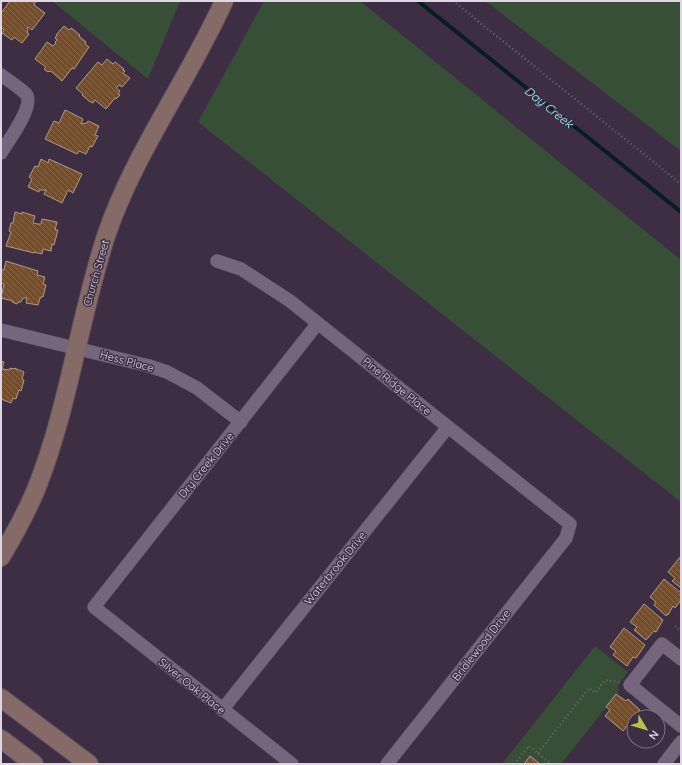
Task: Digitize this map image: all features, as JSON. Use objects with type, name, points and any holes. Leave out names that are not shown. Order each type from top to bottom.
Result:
[{"type":"main road","name":"Church Street","points":[[1,557],[37,487],[57,425],[91,284],[106,235],[125,188],[224,1]]},
{"type":"main road","points":[[1,698],[90,764]]},
{"type":"main road","points":[[1,739],[34,764]]},
{"type":"street","points":[[1,75],[26,94],[28,100],[26,110],[1,152]]},
{"type":"street","name":"Pine Ridge Place","points":[[217,261],[241,269],[290,301],[570,524]]},
{"type":"street","name":"Dry Creek Drive","points":[[94,606],[318,323]]},
{"type":"street","name":"Hess Place","points":[[1,330],[149,366],[167,372],[197,388],[241,422]]},
{"type":"street","name":"Waterbrook Drive","points":[[222,710],[448,427]]},
{"type":"street","name":"Bridlewood Drive","points":[[387,764],[566,538],[570,524]]},
{"type":"street","name":"Silver Oak Place","points":[[94,606],[287,763]]},
{"type":"street","points":[[681,659],[662,644],[630,684],[681,726]]},
{"type":"street","points":[[664,764],[681,742]]},
{"type":"path","points":[[453,1],[681,184]]},
{"type":"path","points":[[675,626],[681,631]]},
{"type":"path","points":[[538,753],[589,688],[595,693],[605,680],[630,684]]},
{"type":"path","points":[[514,764],[529,746],[549,762],[547,764]]},
{"type":"green space","points":[[52,1],[180,1],[148,79]]},
{"type":"green space","points":[[264,1],[360,1],[681,260],[681,502],[198,122]]},
{"type":"green space","points":[[485,1],[681,1],[681,151]]},
{"type":"green space","points":[[595,646],[628,672],[618,685],[619,691],[561,764],[502,764]]},
{"type":"building","points":[[10,1],[36,1],[34,5],[45,13],[32,30],[28,27],[27,28],[27,33],[29,34],[22,43],[14,37],[12,40],[2,33],[4,30],[1,27],[1,13]]},
{"type":"building","points":[[64,26],[69,30],[71,28],[80,35],[79,36],[86,42],[85,44],[89,47],[74,69],[72,68],[62,81],[52,72],[48,72],[44,69],[46,67],[35,59],[47,42],[53,46],[56,43],[56,35]]},
{"type":"building","points":[[107,59],[113,64],[115,62],[124,69],[123,70],[125,71],[123,73],[130,78],[122,87],[119,85],[116,88],[120,91],[118,94],[120,95],[116,99],[115,98],[106,109],[95,100],[93,103],[89,101],[76,88],[98,62],[102,65]]},
{"type":"building","points":[[65,110],[83,119],[81,124],[87,123],[88,121],[99,126],[95,135],[98,136],[86,154],[79,151],[77,154],[45,139],[54,121],[59,123]]},
{"type":"building","points":[[41,159],[48,163],[49,159],[82,174],[73,193],[68,190],[62,203],[44,194],[46,190],[39,190],[39,192],[28,187],[32,179],[29,177],[35,166],[38,167]]},
{"type":"building","points":[[15,212],[22,214],[22,212],[35,216],[33,223],[41,224],[42,219],[57,222],[55,230],[58,230],[54,245],[52,244],[51,251],[43,249],[42,254],[6,246],[11,232],[9,231],[11,223],[13,223]]},
{"type":"building","points":[[6,261],[38,271],[37,275],[45,277],[43,284],[46,285],[43,297],[42,296],[40,298],[38,305],[26,303],[27,298],[23,298],[21,302],[18,302],[17,304],[12,302],[13,301],[1,298],[4,284],[1,283],[1,273],[2,270],[4,270]]},
{"type":"building","points":[[1,361],[4,362],[2,369],[9,370],[10,368],[14,368],[24,372],[22,379],[24,380],[21,391],[19,390],[16,399],[13,398],[11,403],[1,399]]},
{"type":"building","points":[[681,556],[681,588],[672,581],[675,578],[668,572]]},
{"type":"building","points":[[664,579],[681,593],[681,600],[675,608],[673,606],[666,616],[654,605],[656,602],[650,597]]},
{"type":"building","points":[[644,604],[663,620],[656,632],[654,631],[646,640],[634,630],[637,627],[630,622]]},
{"type":"building","points":[[624,628],[645,645],[636,658],[633,657],[627,666],[613,655],[616,651],[610,647]]},
{"type":"building","points":[[616,694],[626,701],[628,699],[639,709],[626,709],[626,727],[623,731],[605,716],[610,710],[606,707]]},
{"type":"building","points":[[530,756],[540,764],[524,764]]},
{"type":"waterway","name":"Day Creek","points":[[418,1],[681,212]]}]
